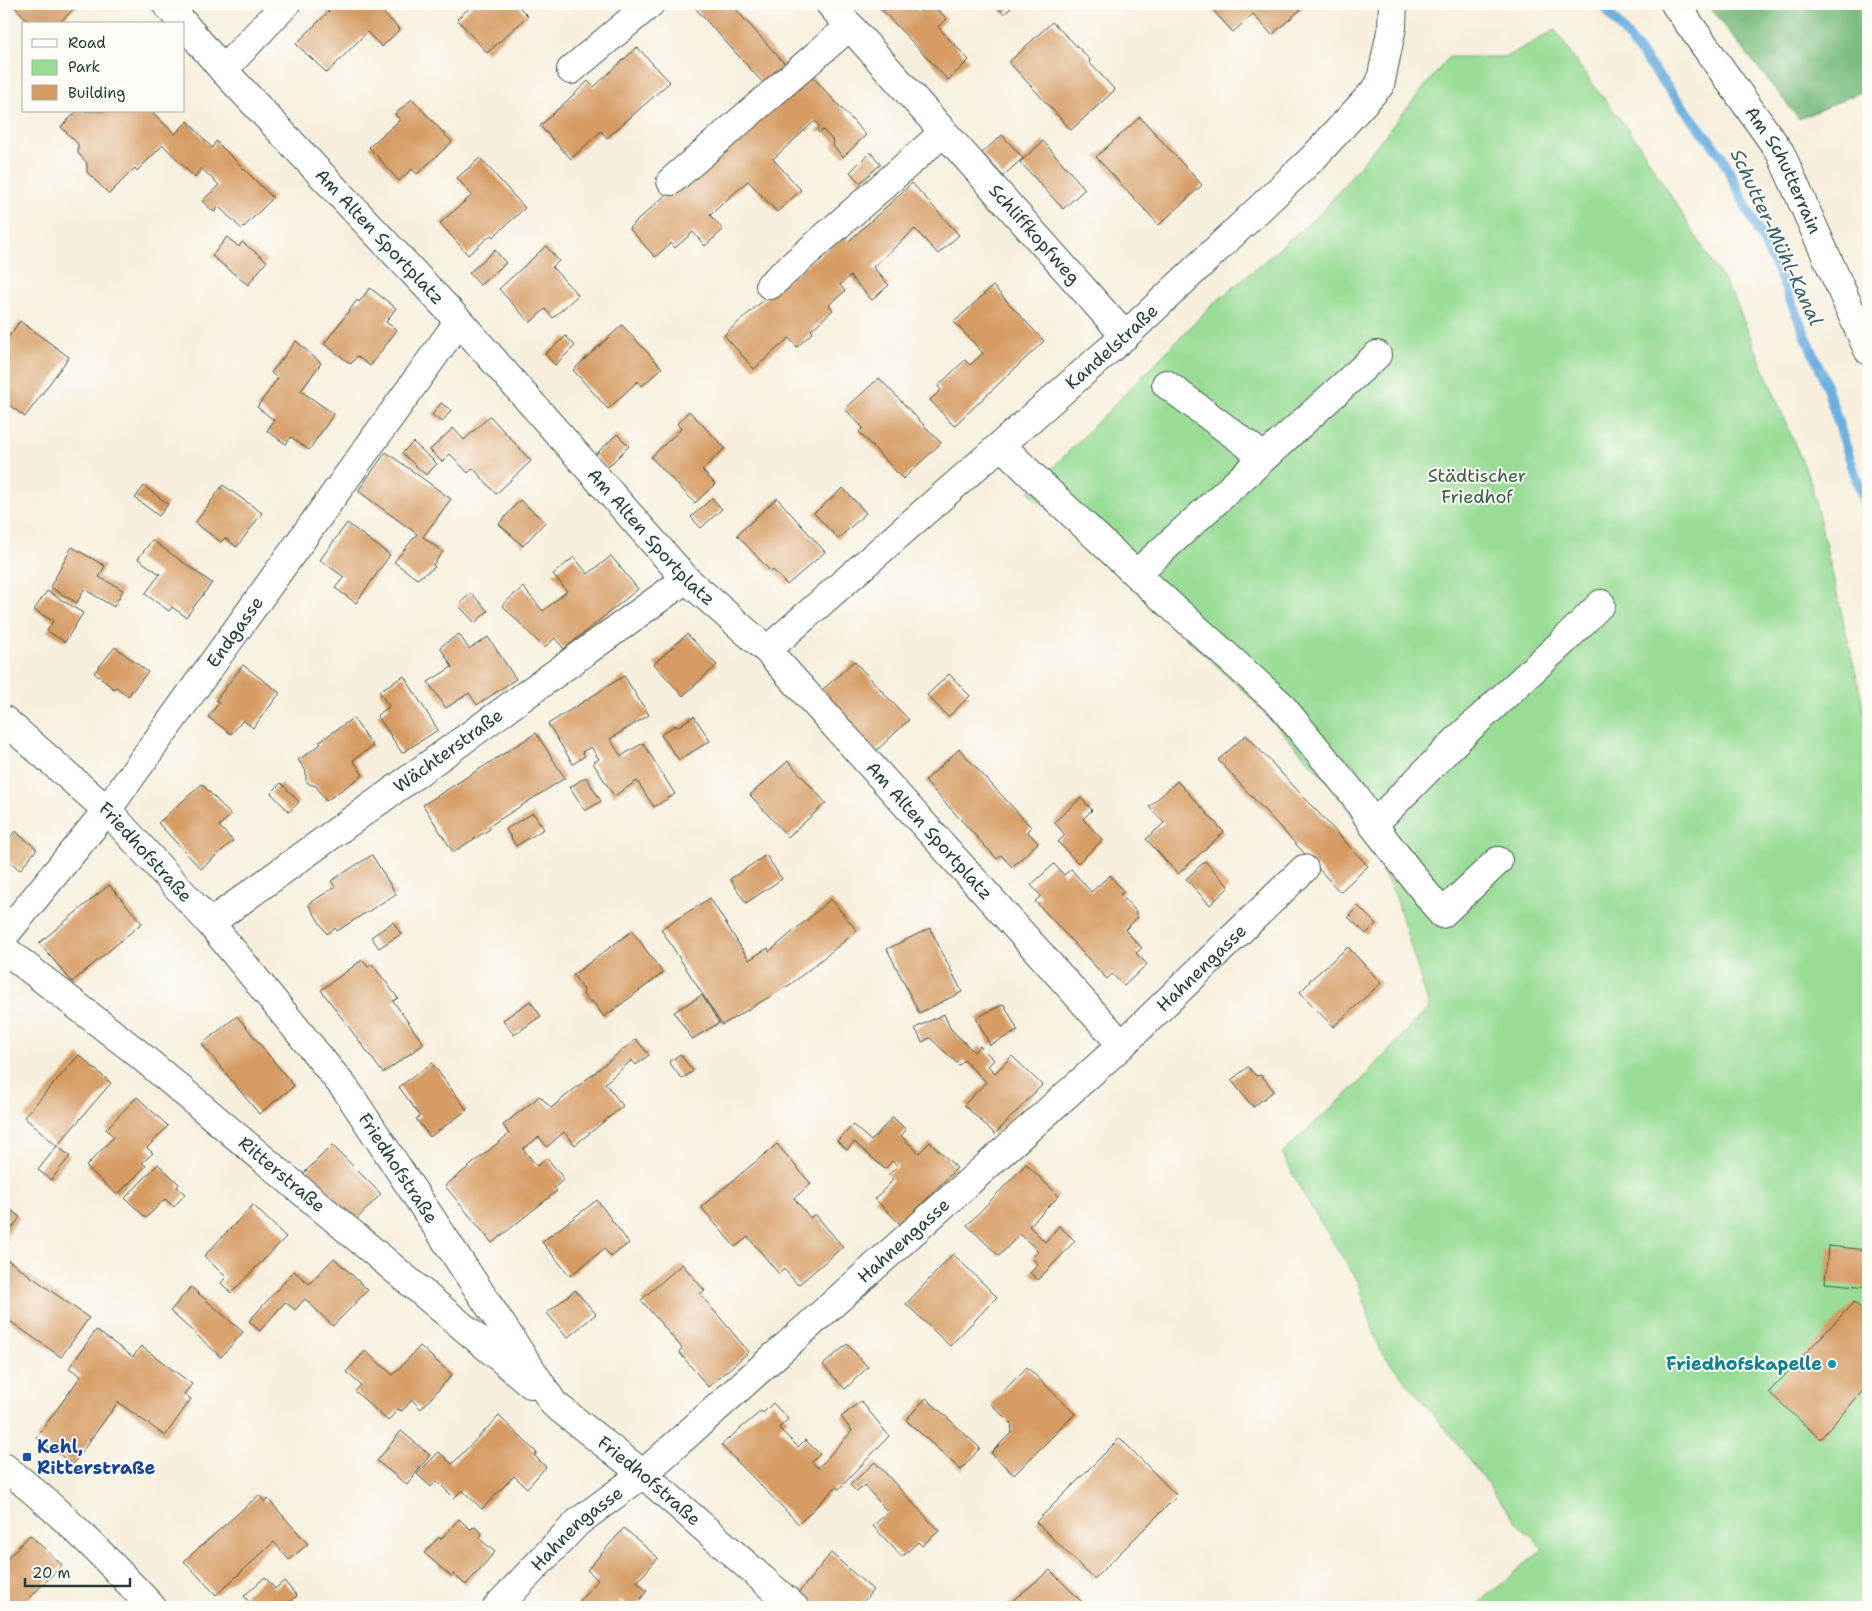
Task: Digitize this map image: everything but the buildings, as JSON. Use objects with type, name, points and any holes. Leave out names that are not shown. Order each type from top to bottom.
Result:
[{"type":"street","name":"Am Alten Sportplatz","points":[[166,4],[182,22]]},
{"type":"street","points":[[223,70],[286,4]]},
{"type":"street","points":[[571,70],[650,4]]},
{"type":"street","name":"Schliffkopfweg","points":[[830,4],[1125,336]]},
{"type":"street","name":"Kandelstraße","points":[[767,650],[1125,336],[1313,158],[1380,85],[1392,27],[1393,4]]},
{"type":"street","name":"Am Schutterrain","points":[[1675,4],[1780,152],[1868,350]]},
{"type":"street","name":"Am Alten Sportplatz","points":[[185,25],[223,70],[460,321],[686,578],[767,650],[1122,1044]]},
{"type":"street","points":[[671,181],[850,26]]},
{"type":"street","points":[[770,286],[943,133]]},
{"type":"street","name":"Endgasse","points":[[4,936],[107,810],[460,321]]},
{"type":"street","points":[[1136,574],[1377,355]]},
{"type":"street","points":[[1166,384],[1264,457]]},
{"type":"street","points":[[1001,445],[1136,574],[1280,704],[1355,796],[1373,825],[1442,914],[1498,861]]},
{"type":"street","name":"Wächterstraße","points":[[210,923],[686,578]]},
{"type":"street","points":[[1373,825],[1458,739],[1563,642],[1601,604]]},
{"type":"street","name":"Friedhofstraße","points":[[4,720],[107,810],[210,923],[347,1091],[554,1404],[643,1474],[794,1607]]},
{"type":"street","name":"Hahnengasse","points":[[498,1607],[578,1522],[643,1474],[1122,1044],[1304,869]]},
{"type":"street","name":"Ritterstraße","points":[[4,949],[135,1051],[554,1404]]},
{"type":"street","points":[[4,1467],[33,1489],[96,1548],[152,1607]]},
{"type":"green space","points":[[1707,4],[1868,4],[1868,89],[1799,119]]},
{"type":"green space","name":"Städtischer Friedhof","points":[[1555,30],[1583,71],[1639,144],[1735,300],[1811,483],[1868,726],[1868,1607],[1474,1607],[1543,1549],[1516,1522],[1449,1433],[1379,1349],[1359,1283],[1306,1199],[1282,1153],[1359,1083],[1429,1007],[1396,897],[1342,797],[1249,696],[1029,492],[1210,307],[1321,213],[1449,57],[1506,57]]},
{"type":"waterway","name":"Schutter-Mühl-Kanal","points":[[1602,4],[1721,155],[1779,274],[1823,376],[1868,514]]},
{"type":"place","name":"Friedhofskapelle","points":[[1832,1364]]},
{"type":"place","name":"Kehl, Ritterstraße","points":[[27,1457]]}]
